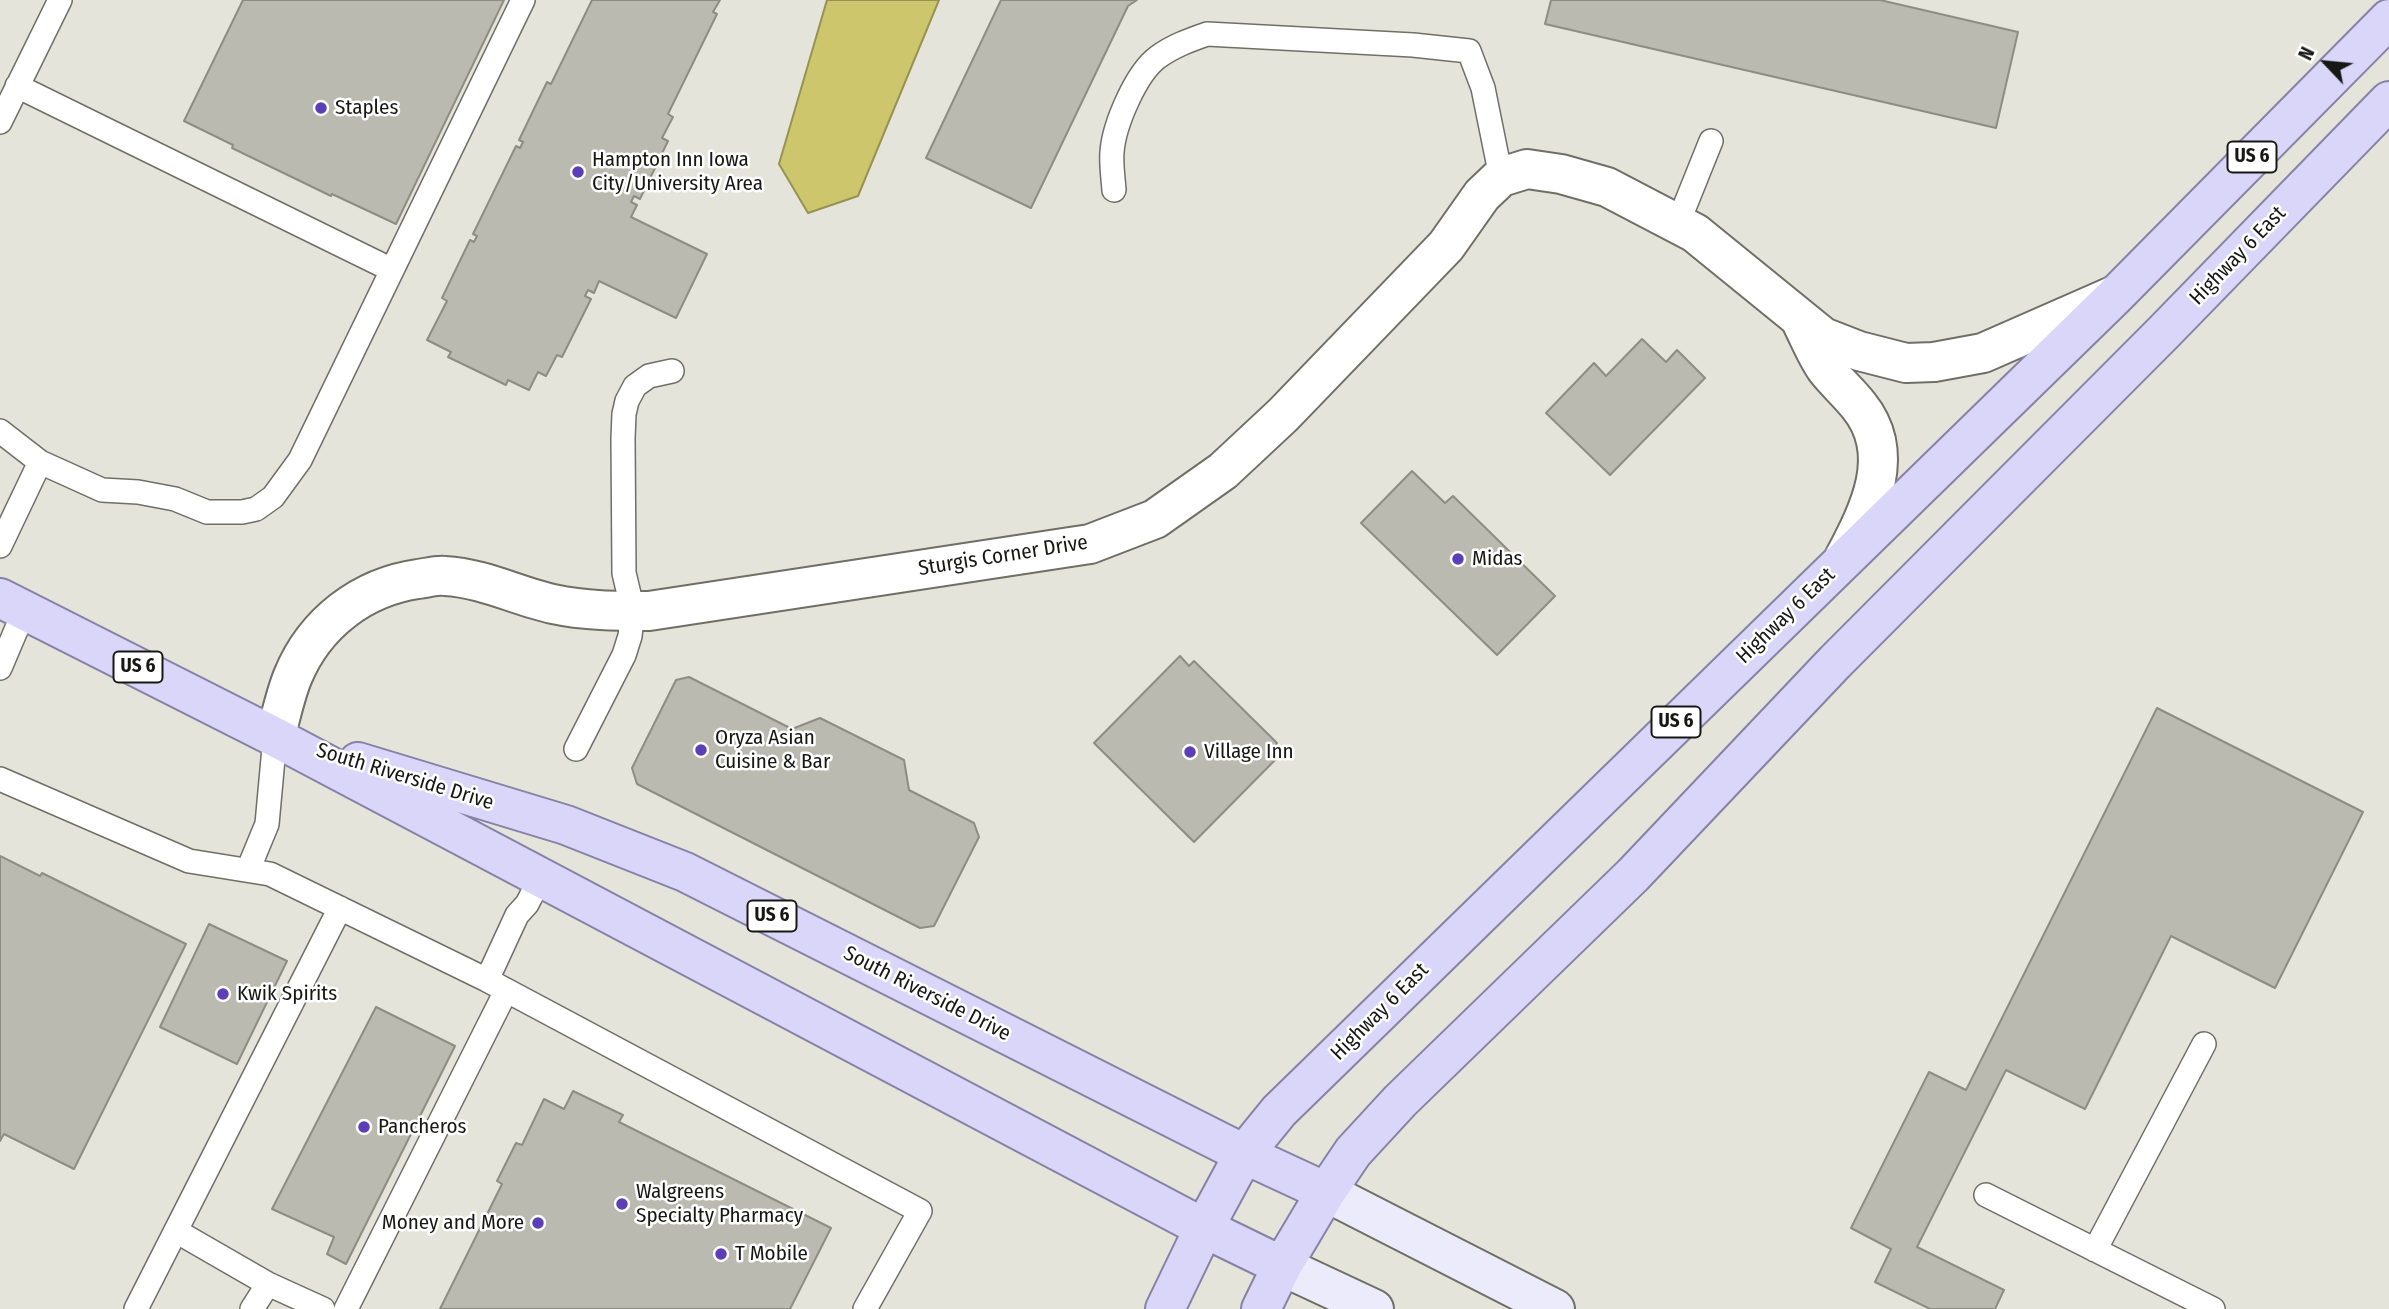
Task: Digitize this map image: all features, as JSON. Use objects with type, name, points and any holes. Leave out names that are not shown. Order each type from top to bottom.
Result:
[{"type":"main road","name":"Highway 6 East","points":[[1165,1309],[1244,1154],[1279,1111],[2115,296],[2389,19]]},
{"type":"main road","name":"Highway 6 East","points":[[1261,1309],[1282,1266],[1326,1192],[1353,1152],[1400,1101],[1633,875],[1835,662],[2163,333],[2389,101]]},
{"type":"main road","name":"South Riverside Drive","points":[[13,604],[275,737],[1204,1228],[1374,1309]]},
{"type":"main road","name":"South Riverside Drive","points":[[275,737],[566,825],[685,872],[1555,1309]]},
{"type":"street","points":[[1501,177],[1527,169],[1561,174],[1607,187],[1695,233],[1823,337],[1859,351],[1906,363],[1934,362],[1983,353],[2115,296]]},
{"type":"street","name":"Sturgis Corner Drive","points":[[275,737],[294,675],[309,646],[338,612],[370,592],[403,581],[443,576],[494,585],[553,604],[602,611],[649,611],[715,603],[1010,554],[1090,544],[1155,519],[1223,471],[1283,415],[1446,246],[1482,195],[1501,177]]},
{"type":"street","points":[[1801,321],[1828,372],[1861,407],[1872,429],[1880,458],[1874,494],[1841,563]]},
{"type":"lane","points":[[0,122],[60,0]]},
{"type":"lane","points":[[0,431],[40,462],[102,490],[138,492],[175,499],[207,512],[242,512],[256,509],[273,497],[300,460],[523,0]]},
{"type":"lane","points":[[1114,190],[1112,153],[1118,120],[1138,82],[1156,58],[1184,41],[1207,34],[1469,51],[1483,88],[1501,177]]},
{"type":"lane","points":[[17,86],[392,270]]},
{"type":"lane","points":[[1678,223],[1711,141]]},
{"type":"lane","points":[[576,749],[624,655],[630,636],[633,611],[624,573],[624,414],[627,401],[635,386],[649,376],[672,371]]},
{"type":"lane","points":[[0,546],[40,462]]},
{"type":"lane","points":[[0,668],[13,604]]},
{"type":"lane","points":[[248,870],[267,824],[275,737]]},
{"type":"lane","points":[[0,779],[189,861],[270,874],[496,986],[920,1210],[865,1309]]},
{"type":"lane","points":[[346,1309],[496,986],[517,915],[527,904],[540,879]]},
{"type":"lane","points":[[136,1309],[340,908]]},
{"type":"lane","points":[[2095,1250],[2204,1044]]},
{"type":"lane","points":[[1986,1195],[2213,1309]]},
{"type":"lane","points":[[176,1231],[268,1284],[323,1309]]},
{"type":"lane","points":[[252,1309],[268,1284]]},
{"type":"shaded area","points":[[827,0],[939,0],[858,196],[808,213],[779,164]]},
{"type":"building","name":"Staples","points":[[243,0],[504,0],[396,224],[232,148],[233,145],[184,121]]},
{"type":"building","name":"Hampton Inn Iowa City/University Area","points":[[592,0],[720,0],[713,12],[717,14],[668,114],[673,117],[662,138],[668,141],[640,199],[634,196],[631,202],[637,205],[631,217],[707,254],[676,318],[599,281],[594,293],[588,290],[585,296],[591,299],[562,357],[557,355],[546,376],[538,372],[529,390],[508,380],[506,385],[448,357],[451,352],[427,340],[447,301],[442,298],[470,240],[474,242],[477,236],[473,234],[516,146],[520,148],[523,142],[519,140],[547,82],[551,84]]},
{"type":"building","points":[[1001,0],[1137,0],[1128,6],[1031,208],[926,158]]},
{"type":"building","points":[[1551,0],[1880,0],[2018,32],[1996,128],[1545,24]]},
{"type":"building","points":[[1642,339],[1666,362],[1677,350],[1705,378],[1610,475],[1546,413],[1594,363],[1606,376]]},
{"type":"building","name":"Midas","points":[[1412,471],[1445,503],[1453,496],[1555,596],[1497,655],[1361,523]]},
{"type":"building","name":"Village Inn","points":[[1180,656],[1189,666],[1194,661],[1277,743],[1273,748],[1280,755],[1194,842],[1094,743]]},
{"type":"building","points":[[689,677],[792,729],[820,718],[904,760],[909,790],[974,823],[979,837],[934,926],[920,928],[637,784],[632,768],[676,680]]},
{"type":"building","points":[[2157,708],[2363,812],[2275,988],[2171,936],[2085,1109],[2006,1070],[1917,1247],[2004,1290],[1995,1309],[1930,1309],[1875,1282],[1891,1249],[1851,1228],[1929,1072],[1966,1090]]},
{"type":"building","points":[[0,856],[40,876],[42,873],[186,944],[74,1169],[4,1134],[0,1141]]},
{"type":"building","name":"Kwik Spirits","points":[[209,924],[287,961],[237,1064],[160,1027]]},
{"type":"building","name":"Pancheros","points":[[376,1007],[455,1046],[346,1264],[327,1254],[334,1237],[272,1209]]},
{"type":"building","points":[[573,1091],[623,1115],[619,1122],[831,1228],[790,1309],[440,1309],[502,1184],[497,1181],[516,1143],[522,1145],[544,1099],[564,1109]]},
{"type":"place","name":"Staples","points":[[321,108]]},
{"type":"place","name":"Hampton Inn Iowa City/University Area","points":[[578,172]]},
{"type":"place","name":"Midas","points":[[1458,559]]},
{"type":"place","name":"Oryza Asian Cuisine & Bar","points":[[701,750]]},
{"type":"place","name":"Village Inn","points":[[1190,752]]},
{"type":"place","name":"Kwik Spirits","points":[[223,994]]},
{"type":"place","name":"Pancheros","points":[[364,1127]]},
{"type":"place","name":"Walgreens Specialty Pharmacy","points":[[622,1204]]},
{"type":"place","name":"Money and More","points":[[538,1223]]},
{"type":"place","name":"T Mobile","points":[[721,1254]]}]
